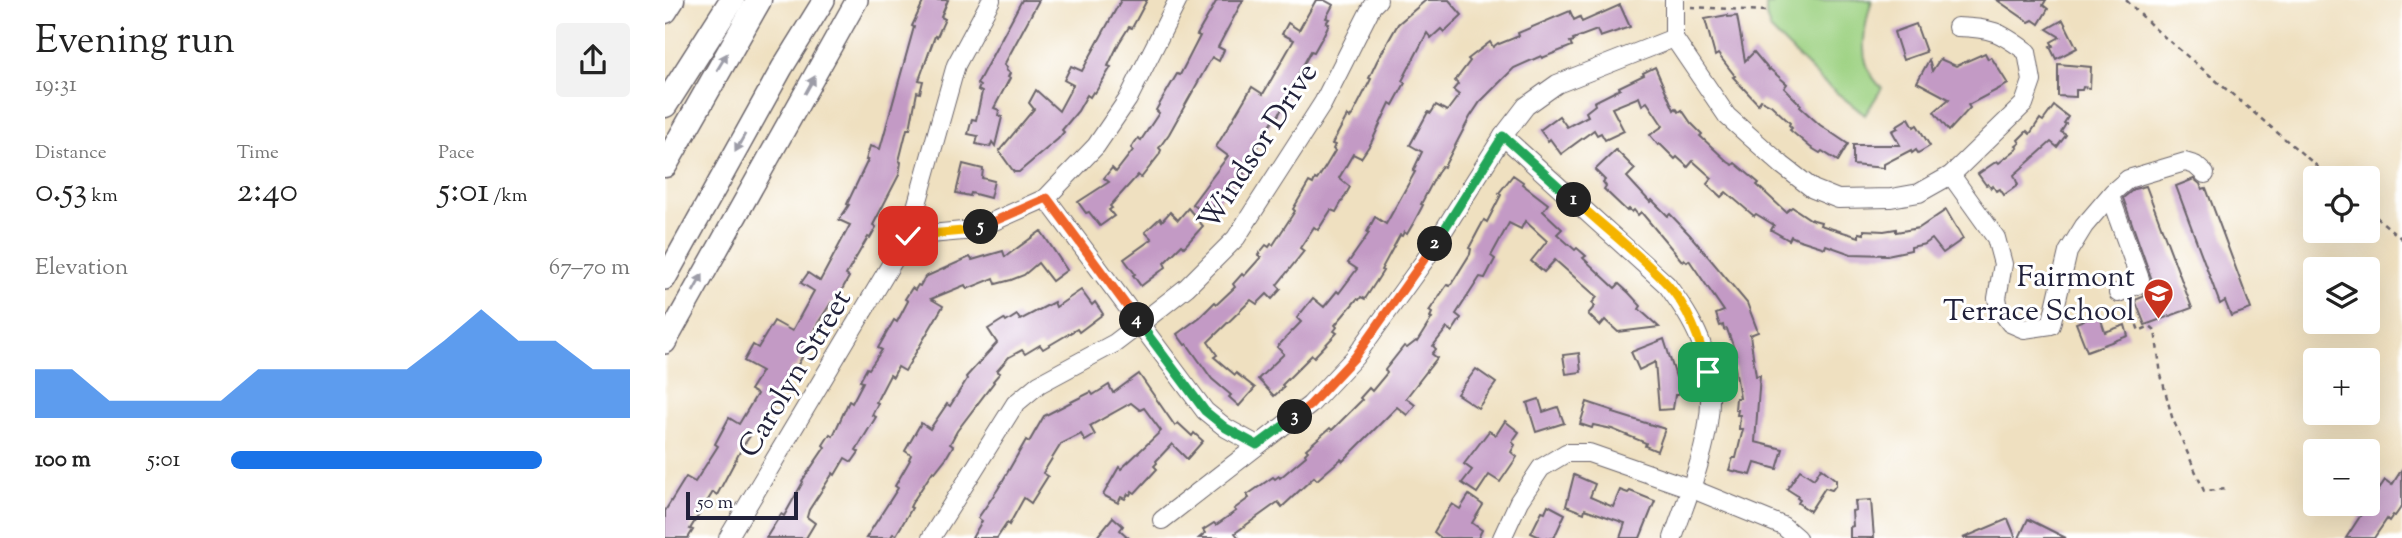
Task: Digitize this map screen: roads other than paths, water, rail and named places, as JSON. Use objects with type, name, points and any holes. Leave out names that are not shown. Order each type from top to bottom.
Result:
[{"type":"highway","points":[[665,11],[673,0]]},
{"type":"highway","points":[[665,105],[732,0]]},
{"type":"highway","points":[[665,165],[759,0]]},
{"type":"main road","points":[[665,279],[782,68],[824,0]]},
{"type":"main road","points":[[665,343],[857,0]]},
{"type":"street","name":"Carolyn Street","points":[[728,538],[908,236],[956,65],[991,0]]},
{"type":"street","points":[[908,236],[974,230],[1047,198],[1096,146],[1128,99],[1178,0]]},
{"type":"street","name":"Windsor Drive","points":[[931,538],[1015,404],[1039,384],[1115,343],[1187,287],[1236,238],[1323,103],[1372,6],[1378,0]]},
{"type":"street","points":[[1674,3],[1674,37],[1727,116],[1813,189],[1838,199],[1891,198],[1919,193],[1951,175],[2024,104],[2032,81],[2027,52],[2005,35],[1984,28],[1957,27]]},
{"type":"street","points":[[1162,520],[1310,405],[1355,357],[1425,260],[1503,136],[1526,106],[1556,84],[1674,37]]},
{"type":"street","points":[[1503,136],[1667,285],[1687,313],[1701,342],[1711,401],[1706,442],[1673,538]]},
{"type":"street","points":[[1951,175],[1996,238],[2003,264],[1997,298],[1999,308],[2010,323],[2024,329],[2051,325],[2068,252],[2084,226],[2128,179],[2185,162],[2195,165],[2206,174]]},
{"type":"street","points":[[2110,196],[2140,279],[2139,284],[2121,291]]},
{"type":"street","points":[[1047,198],[1205,411],[1226,428],[1257,445]]},
{"type":"street","points":[[1502,538],[1519,501],[1541,468],[1566,453],[1589,453],[1691,488],[1783,526],[1797,538]]},
{"type":"place","name":"Fairmont Terrace School","points":[[2158,320]]}]
